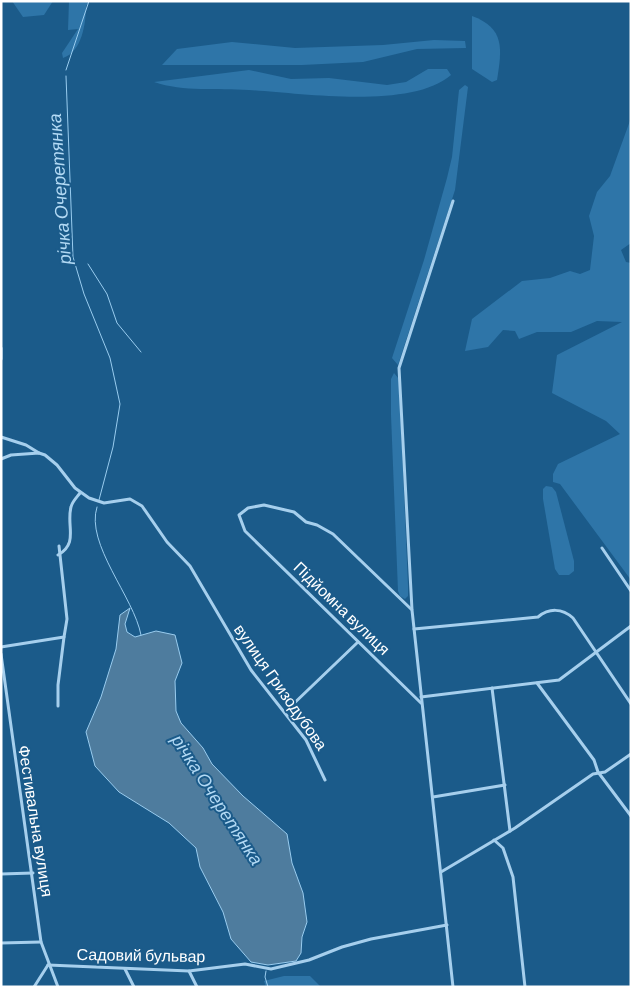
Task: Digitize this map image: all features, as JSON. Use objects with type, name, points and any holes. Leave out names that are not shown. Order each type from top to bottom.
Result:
[{"type":"street","points":[[453,202],[399,368],[412,610],[453,987]]},
{"type":"street","points":[[1,348],[1,359]]},
{"type":"street","points":[[1,437],[26,445],[52,459],[80,493],[71,506],[72,541],[65,551],[58,555]]},
{"type":"street","points":[[1,458],[11,455],[39,453]]},
{"type":"street","name":"вулиця Гризодубова","points":[[80,493],[96,501],[130,499],[139,503],[147,512],[167,542],[190,566],[251,670],[286,711],[306,740],[325,780]]},
{"type":"street","name":"Підйомна вулиця","points":[[412,610],[332,534],[317,525],[306,522],[294,512],[264,505],[248,508],[239,515],[245,531],[422,704]]},
{"type":"street","points":[[58,706],[58,685],[67,619],[58,555],[59,546]]},
{"type":"street","points":[[602,548],[631,591]]},
{"type":"street","points":[[414,629],[538,617],[553,610],[561,610],[573,618],[631,704]]},
{"type":"street","points":[[420,697],[559,680],[631,626]]},
{"type":"street","points":[[1,647],[64,637]]},
{"type":"street","points":[[286,711],[358,642]]},
{"type":"street","name":"Фестивальна вулиця","points":[[1,654],[9,721],[33,873],[41,942],[48,965],[58,987]]},
{"type":"street","points":[[537,683],[594,760],[598,772],[631,816]]},
{"type":"street","points":[[492,688],[510,831]]},
{"type":"street","points":[[441,872],[510,831],[598,772],[605,772],[631,754]]},
{"type":"street","points":[[433,797],[505,786]]},
{"type":"street","points":[[494,840],[503,848],[513,877],[526,987]]},
{"type":"street","points":[[1,874],[33,873]]},
{"type":"street","name":"Садовий бульвар","points":[[48,965],[189,971],[232,965],[271,969],[310,960],[342,947],[371,939],[447,925]]},
{"type":"street","points":[[1,943],[41,942]]},
{"type":"street","points":[[34,987],[48,965]]},
{"type":"street","points":[[125,968],[134,987]]},
{"type":"street","points":[[189,971],[197,987]]},
{"type":"shaded area","points":[[12,1],[53,1],[44,15],[23,17]]},
{"type":"shaded area","points":[[69,1],[90,1],[86,6],[84,28],[79,43],[75,50],[63,58],[62,53],[78,29],[68,30]]},
{"type":"shaded area","points":[[472,16],[491,27],[499,41],[500,59],[497,80],[492,82],[472,69]]},
{"type":"shaded area","points":[[434,40],[465,41],[466,48],[417,49],[363,62],[302,65],[162,65],[177,49],[232,42],[295,48],[383,45]]},
{"type":"shaded area","points":[[428,69],[447,69],[451,75],[433,86],[410,93],[383,96],[325,96],[249,90],[189,88],[154,82],[249,70],[291,79],[329,78],[387,85],[406,82]]},
{"type":"shaded area","points":[[465,85],[468,87],[455,190],[398,365],[392,358],[424,260],[447,178],[452,157],[459,90]]},
{"type":"shaded area","points":[[631,118],[631,243],[621,250],[626,262],[631,263],[631,580],[560,484],[553,482],[553,474],[558,464],[620,434],[606,421],[552,393],[557,355],[622,322],[597,321],[571,332],[537,332],[519,339],[515,331],[503,330],[488,347],[465,351],[472,319],[522,281],[550,278],[570,271],[580,274],[590,270],[594,236],[589,216],[597,192],[610,176]]},
{"type":"shaded area","points":[[394,373],[399,379],[408,585],[408,596],[405,599],[400,596],[398,591],[391,415],[391,379]]},
{"type":"shaded area","points":[[546,486],[552,487],[556,492],[574,561],[574,571],[569,575],[559,575],[555,569],[543,499],[543,489]]},
{"type":"shaded area","points":[[284,976],[310,976],[321,987],[266,987],[264,981]]},
{"type":"water","points":[[130,608],[125,624],[127,632],[135,637],[156,631],[175,635],[182,663],[175,681],[176,711],[181,723],[203,748],[212,764],[243,796],[287,834],[292,863],[303,893],[307,922],[302,937],[301,953],[296,961],[268,965],[251,962],[231,939],[223,912],[200,867],[196,848],[169,823],[119,792],[95,766],[86,732],[101,697],[116,649],[120,615]]},
{"type":"waterway","name":"річка Очеретянка","points":[[66,70],[89,1]]},
{"type":"waterway","name":"річка Очеретянка","points":[[66,76],[73,257],[84,294],[110,358],[120,404],[113,447],[99,500]]},
{"type":"waterway","points":[[88,264],[107,294],[117,323],[141,352]]},
{"type":"waterway","name":"річка Очеретянка","points":[[97,507],[95,522],[98,537],[104,554],[137,620],[141,635]]},
{"type":"waterway","name":"річка Очеретянка","points":[[266,971],[265,977],[268,987]]}]
